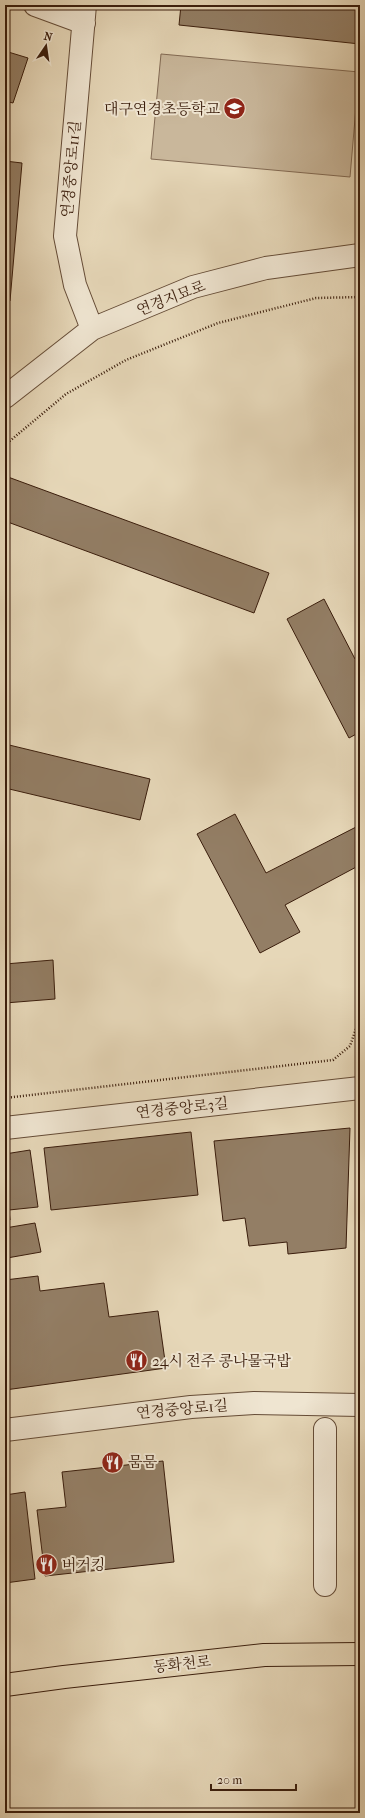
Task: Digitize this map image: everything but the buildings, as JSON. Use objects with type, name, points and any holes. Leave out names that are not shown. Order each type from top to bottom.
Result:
[{"type":"main road","name":"동화천로","points":[[5,1685],[64,1676],[264,1656],[360,1654]]},
{"type":"street","points":[[35,5],[85,14]]},
{"type":"street","name":"연경중앙로11길","points":[[85,14],[65,236],[75,285],[92,329]]},
{"type":"street","name":"연경지묘로","points":[[5,397],[92,329],[193,287],[266,268],[360,255]]},
{"type":"street","name":"연경중앙로3길","points":[[5,1128],[360,1088]]},
{"type":"street","name":"연경중앙로1길","points":[[5,1430],[191,1407],[254,1403],[360,1405]]},
{"type":"street","points":[[324,1585],[325,1429]]},
{"type":"path","points":[[5,445],[66,394],[126,360],[218,323],[316,298],[360,297]]},
{"type":"path","points":[[5,1098],[333,1060],[350,1046],[357,1027],[359,1020],[359,984]]},
{"type":"shaded area","points":[[161,54],[359,72],[350,177],[151,159]]},
{"type":"place","name":"대구연경초등학교","points":[[235,109]]},
{"type":"place","name":"24시 전주 콩나물국밥","points":[[137,1361]]},
{"type":"place","name":"뭄뭄","points":[[113,1462]]},
{"type":"place","name":"버거킹","points":[[47,1565]]}]
